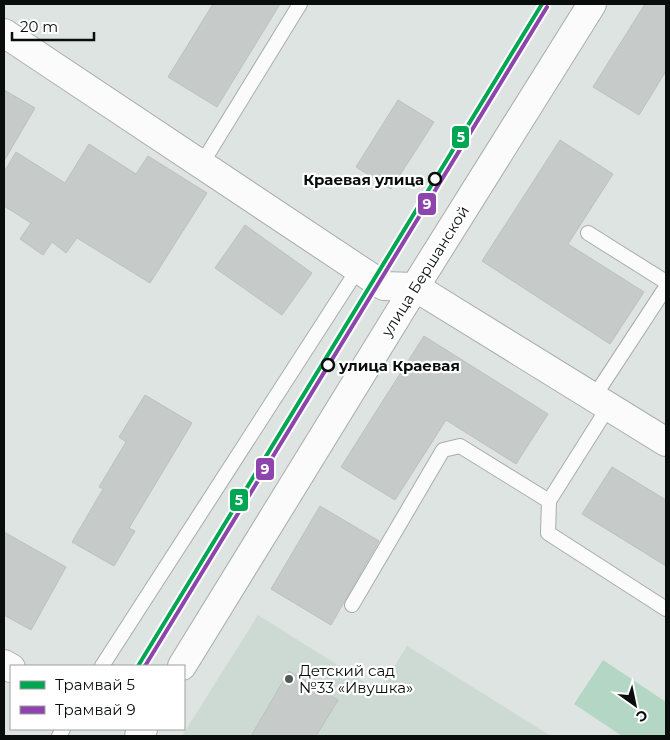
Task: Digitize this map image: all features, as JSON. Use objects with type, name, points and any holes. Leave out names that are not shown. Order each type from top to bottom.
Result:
[{"type":"street","name":"улица Бершанской","points":[[183,665],[592,4]]},
{"type":"street","points":[[4,33],[384,286],[415,287],[666,442]]},
{"type":"lane","points":[[201,165],[300,4]]},
{"type":"lane","points":[[588,233],[666,282]]},
{"type":"lane","points":[[103,665],[358,269]]},
{"type":"lane","points":[[666,287],[549,501],[548,533],[666,609]]},
{"type":"lane","points":[[352,605],[443,450],[460,446],[549,501]]},
{"type":"shaded area","name":"Детский сад №33 «Ивушка»","points":[[258,615],[379,691],[407,646],[551,736],[182,736]]},
{"type":"green space","points":[[603,660],[666,702],[666,736],[622,736],[574,704]]},
{"type":"building","points":[[213,4],[280,4],[217,107],[168,77]]},
{"type":"building","points":[[645,4],[666,4],[666,71],[639,115],[593,87]]},
{"type":"building","points":[[4,90],[35,108],[4,161]]},
{"type":"building","points":[[398,100],[434,122],[391,189],[356,167]]},
{"type":"building","points":[[560,140],[613,174],[568,244],[644,292],[610,344],[482,261]]},
{"type":"building","points":[[89,144],[136,174],[148,156],[207,193],[150,283],[77,238],[66,253],[52,242],[43,255],[20,239],[31,223],[4,206],[4,172],[16,152],[65,183]]},
{"type":"building","points":[[245,225],[312,273],[282,315],[215,268]]},
{"type":"building","points":[[424,336],[548,414],[516,464],[446,420],[395,500],[341,467]]},
{"type":"building","points":[[145,395],[192,423],[129,528],[135,531],[114,566],[72,542],[103,489],[99,487],[126,442],[119,437]]},
{"type":"building","points":[[612,467],[666,500],[666,566],[582,514]]},
{"type":"building","points":[[320,506],[379,541],[331,625],[271,589]]},
{"type":"building","points":[[4,532],[66,567],[31,630],[4,615]]},
{"type":"building","points":[[289,671],[338,700],[316,736],[251,736]]},
{"type":"tram line","name":"5","points":[[139,665],[542,4]]},
{"type":"tram line","name":"9","points":[[146,665],[547,7]]},
{"type":"place","name":"Краевая улица","points":[[435,179]]},
{"type":"place","name":"улица Краевая","points":[[328,365]]},
{"type":"place","name":"Детский сад №33 «Ивушка»","points":[[289,679]]}]
